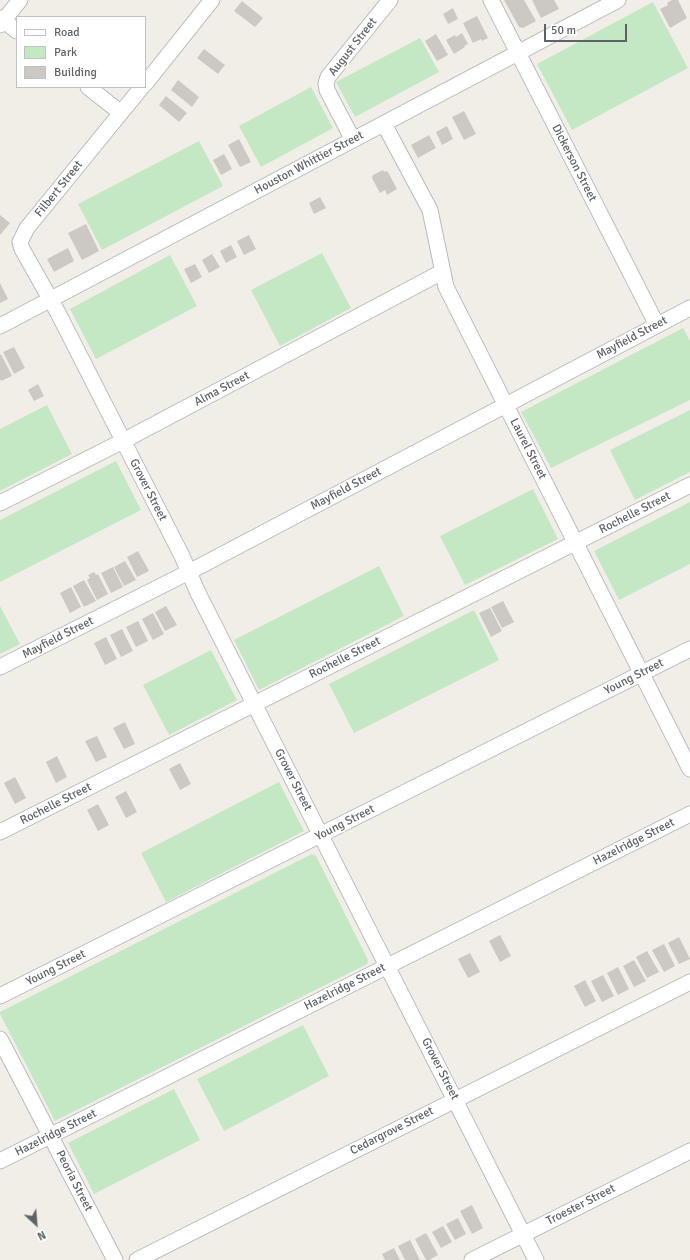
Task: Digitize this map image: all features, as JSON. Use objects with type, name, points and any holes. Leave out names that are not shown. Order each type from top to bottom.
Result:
[{"type":"street","points":[[16,30],[1,21],[20,0]]},
{"type":"street","points":[[146,83],[212,0]]},
{"type":"street","name":"August Street","points":[[353,140],[327,90],[326,83],[328,77],[390,0]]},
{"type":"street","name":"Dickerson Street","points":[[491,0],[657,325]]},
{"type":"street","name":"Houston Whittier Street","points":[[0,326],[618,0]]},
{"type":"street","points":[[89,88],[121,113]]},
{"type":"street","name":"Filbert Street","points":[[50,300],[22,250],[20,242],[22,237],[27,228],[141,88]]},
{"type":"street","name":"Laurel Street","points":[[384,124],[430,210],[446,287],[690,768]]},
{"type":"street","name":"Alma Street","points":[[0,503],[123,441],[442,272]]},
{"type":"street","name":"Grover Street","points":[[50,300],[123,441],[189,572],[198,593],[536,1260]]},
{"type":"street","name":"Mayfield Street","points":[[0,667],[189,572],[690,308]]},
{"type":"street","name":"Rochelle Street","points":[[0,832],[690,485]]},
{"type":"street","name":"Young Street","points":[[0,996],[690,649]]},
{"type":"street","name":"Hazelridge Street","points":[[0,1161],[690,814]]},
{"type":"street","name":"Cedargrove Street","points":[[137,1260],[690,982]]},
{"type":"street","name":"Peoria Street","points":[[0,1039],[115,1260]]},
{"type":"street","name":"Troester Street","points":[[472,1260],[690,1151]]},
{"type":"green space","points":[[653,2],[688,68],[572,130],[537,64]]},
{"type":"green space","points":[[420,38],[439,72],[355,117],[336,82]]},
{"type":"green space","points":[[311,87],[333,128],[261,167],[239,126]]},
{"type":"green space","points":[[199,141],[223,186],[102,250],[78,204]]},
{"type":"green space","points":[[322,253],[351,308],[280,346],[251,290]]},
{"type":"green space","points":[[170,255],[197,306],[96,359],[70,309]]},
{"type":"green space","points":[[683,328],[690,341],[690,400],[551,468],[521,412]]},
{"type":"green space","points":[[47,405],[72,454],[0,491],[0,429]]},
{"type":"green space","points":[[690,410],[690,472],[635,500],[610,450]]},
{"type":"green space","points":[[116,461],[141,510],[0,582],[0,520]]},
{"type":"green space","points":[[533,489],[558,539],[465,585],[440,536]]},
{"type":"green space","points":[[690,502],[690,564],[619,600],[594,551]]},
{"type":"green space","points":[[379,566],[404,616],[259,690],[234,640]]},
{"type":"green space","points":[[0,606],[20,644],[0,654]]},
{"type":"green space","points":[[474,610],[499,660],[354,733],[329,684]]},
{"type":"green space","points":[[211,650],[237,700],[169,735],[143,685]]},
{"type":"green space","points":[[279,782],[304,831],[166,902],[141,853]]},
{"type":"green space","points":[[312,854],[316,856],[368,960],[367,964],[55,1121],[0,1012]]},
{"type":"green space","points":[[303,1025],[329,1076],[224,1131],[197,1079]]},
{"type":"green space","points":[[174,1089],[200,1140],[94,1194],[68,1143]]},
{"type":"building","points":[[504,0],[524,0],[536,21],[523,28],[519,27]]},
{"type":"building","points":[[532,0],[554,0],[559,9],[541,18]]},
{"type":"building","points":[[672,0],[678,0],[687,18],[670,28],[660,9],[668,5],[667,3]]},
{"type":"building","points":[[242,1],[263,18],[255,27],[234,11]]},
{"type":"building","points":[[453,8],[458,19],[448,24],[443,14]]},
{"type":"building","points":[[477,16],[488,38],[482,41],[481,39],[473,43],[463,23]]},
{"type":"building","points":[[462,33],[468,44],[454,54],[446,40],[455,35],[456,37]]},
{"type":"building","points":[[436,34],[448,55],[437,61],[425,41]]},
{"type":"building","points":[[204,49],[225,65],[218,74],[197,58]]},
{"type":"building","points":[[178,80],[199,97],[192,107],[171,90]]},
{"type":"building","points":[[166,96],[187,113],[179,122],[159,105]]},
{"type":"building","points":[[464,111],[476,134],[464,140],[452,117]]},
{"type":"building","points":[[447,126],[453,139],[442,145],[436,132]]},
{"type":"building","points":[[429,135],[436,148],[418,158],[411,145]]},
{"type":"building","points":[[239,139],[251,162],[240,167],[228,145]]},
{"type":"building","points":[[224,154],[232,169],[221,175],[213,160]]},
{"type":"building","points":[[383,170],[384,172],[388,172],[397,189],[387,195],[385,190],[380,193],[372,178],[373,175]]},
{"type":"building","points":[[320,197],[326,208],[314,214],[309,203]]},
{"type":"building","points":[[0,215],[10,223],[0,235]]},
{"type":"building","points":[[86,224],[99,251],[82,260],[68,233]]},
{"type":"building","points":[[249,235],[256,249],[244,255],[237,241]]},
{"type":"building","points":[[231,245],[237,257],[226,263],[220,251]]},
{"type":"building","points":[[68,248],[74,261],[54,272],[47,259]]},
{"type":"building","points":[[212,254],[220,267],[209,273],[202,260]]},
{"type":"building","points":[[195,264],[202,277],[191,283],[184,269]]},
{"type":"building","points":[[0,283],[8,299],[0,303]]},
{"type":"building","points":[[14,347],[25,368],[14,374],[3,352]]},
{"type":"building","points":[[1,354],[12,376],[1,381],[0,355]]},
{"type":"building","points":[[38,384],[44,396],[34,401],[28,390]]},
{"type":"building","points":[[138,551],[149,571],[137,577],[127,557]]},
{"type":"building","points":[[125,561],[136,580],[124,586],[114,567]]},
{"type":"building","points":[[113,567],[123,587],[111,593],[101,573]]},
{"type":"building","points":[[94,572],[96,575],[98,574],[108,594],[97,600],[87,580],[90,578],[88,575]]},
{"type":"building","points":[[84,580],[96,601],[84,607],[73,586]]},
{"type":"building","points":[[71,587],[81,607],[70,613],[60,593]]},
{"type":"building","points":[[503,601],[514,622],[502,628],[491,607]]},
{"type":"building","points":[[166,606],[177,625],[165,631],[155,612]]},
{"type":"building","points":[[490,608],[502,631],[491,637],[479,613]]},
{"type":"building","points":[[153,613],[164,634],[153,640],[142,619]]},
{"type":"building","points":[[138,621],[148,641],[136,647],[126,627]]},
{"type":"building","points":[[122,629],[133,651],[121,657],[110,635]]},
{"type":"building","points":[[106,637],[117,659],[105,665],[94,643]]},
{"type":"building","points":[[125,722],[135,744],[124,749],[113,728]]},
{"type":"building","points":[[97,736],[107,757],[96,762],[85,741]]},
{"type":"building","points":[[57,756],[67,777],[56,783],[46,762]]},
{"type":"building","points":[[180,763],[191,784],[180,790],[169,769]]},
{"type":"building","points":[[15,777],[26,798],[15,804],[4,783]]},
{"type":"building","points":[[126,791],[137,812],[126,818],[115,797]]},
{"type":"building","points":[[98,804],[109,825],[98,831],[87,810]]},
{"type":"building","points":[[500,935],[511,956],[500,962],[489,941]]},
{"type":"building","points":[[679,937],[690,959],[679,964],[668,943]]},
{"type":"building","points":[[664,944],[675,966],[664,972],[652,950]]},
{"type":"building","points":[[647,951],[659,972],[647,978],[636,957]]},
{"type":"building","points":[[470,953],[480,972],[468,978],[458,959]]},
{"type":"building","points":[[634,960],[646,981],[634,987],[623,966]]},
{"type":"building","points":[[618,967],[629,989],[618,995],[607,973]]},
{"type":"building","points":[[603,975],[614,996],[602,1002],[591,981]]},
{"type":"building","points":[[585,980],[596,1001],[585,1007],[574,986]]},
{"type":"building","points":[[472,1205],[483,1228],[472,1234],[460,1211]]},
{"type":"building","points":[[458,1218],[466,1234],[455,1240],[446,1224]]},
{"type":"building","points":[[443,1226],[452,1242],[441,1248],[432,1232]]},
{"type":"building","points":[[426,1233],[438,1255],[429,1260],[426,1260],[415,1239]]},
{"type":"building","points":[[410,1240],[420,1260],[405,1260],[398,1246]]},
{"type":"building","points":[[394,1248],[400,1260],[385,1260],[382,1254]]}]
